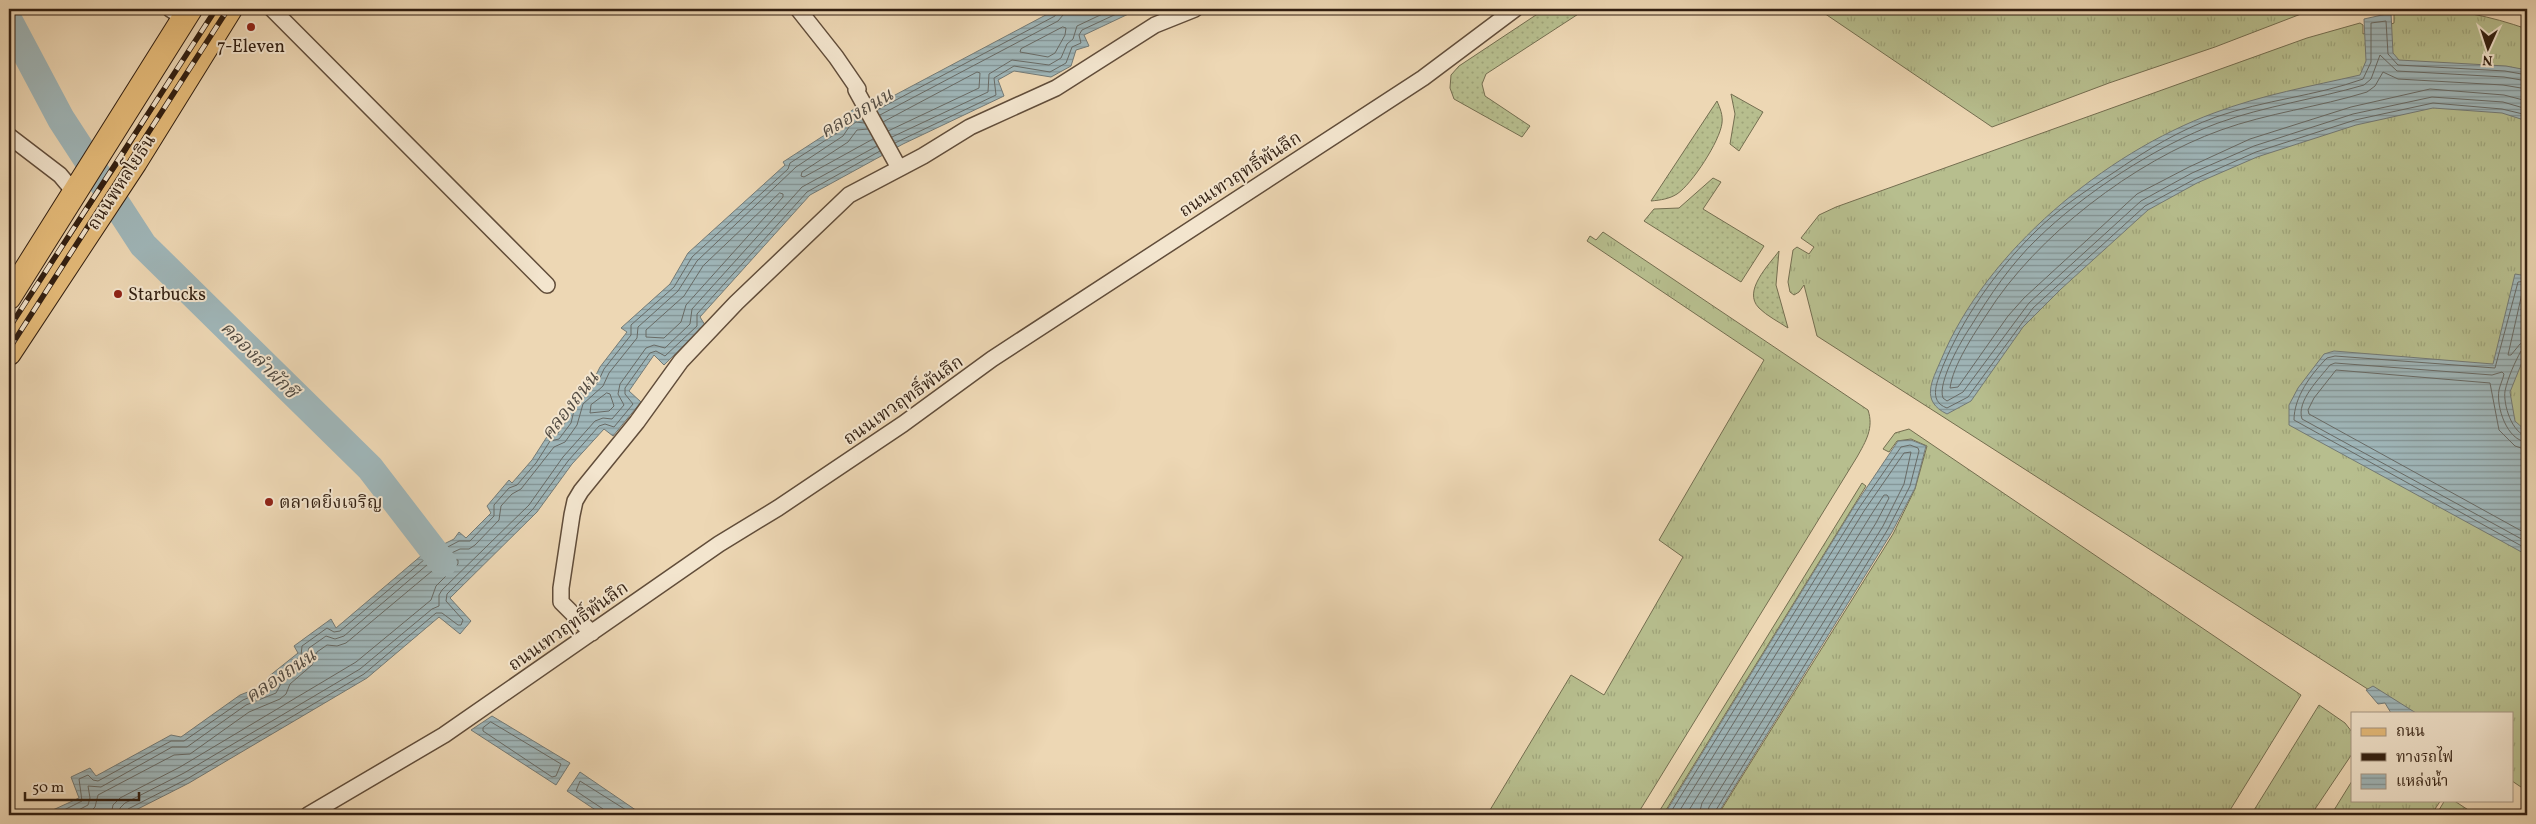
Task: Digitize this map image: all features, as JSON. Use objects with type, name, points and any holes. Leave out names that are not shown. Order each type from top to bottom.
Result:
[{"type":"main road","name":"ถนนพหลโยธิน","points":[[9,353],[106,208],[230,9]]},
{"type":"main road","name":"ถนนพหลโยธิน","points":[[9,297],[98,155],[181,12]]},
{"type":"street","points":[[272,9],[547,285]]},
{"type":"street","points":[[798,9],[836,56],[899,168]]},
{"type":"street","points":[[592,633],[561,602],[561,588],[574,501],[681,361],[736,303],[849,195],[924,156],[970,127],[1056,88],[1155,26],[1195,9]]},
{"type":"street","name":"ถนนเทวฤทธิ์พันลึก","points":[[308,815],[444,735],[719,544],[778,508],[903,424],[992,359],[1422,78],[1515,9]]},
{"type":"street","points":[[9,136],[60,175],[79,186]]},
{"type":"green space","points":[[1545,9],[1586,9],[1486,74],[1482,84],[1485,96],[1530,126],[1522,137],[1454,99],[1450,88],[1451,75],[1459,66]]},
{"type":"green space","points":[[1818,9],[2314,9],[2215,47],[2109,83],[1992,127]]},
{"type":"green space","points":[[2417,9],[2445,10],[2500,20],[2527,29],[2527,791],[2514,782],[2514,712],[2403,712],[1817,336],[1804,285],[1794,295],[1790,292],[1788,282],[1793,250],[1797,247],[1809,254],[1814,247],[1801,238],[1819,215],[1836,207],[2307,38],[2360,23],[2363,25],[2363,34],[2394,23],[2394,13]]},
{"type":"green space","points":[[1731,94],[1763,112],[1739,151],[1730,144],[1735,114]]},
{"type":"green space","points":[[1717,101],[1722,114],[1722,123],[1711,151],[1704,162],[1690,181],[1677,194],[1665,199],[1651,201]]},
{"type":"green space","points":[[1713,178],[1721,182],[1703,209],[1764,246],[1741,282],[1644,221],[1654,209],[1679,208]]},
{"type":"green space","points":[[1603,232],[1868,410],[1870,429],[1857,457],[1637,815],[1487,815],[1571,675],[1604,695],[1683,557],[1659,540],[1764,360],[1587,241],[1590,236],[1596,240]]},
{"type":"green space","points":[[1779,251],[1776,285],[1788,328],[1759,308],[1754,294],[1759,278]]},
{"type":"green space","points":[[1909,429],[2301,695],[2227,815],[1718,815],[1893,534],[1915,489],[1927,446],[1911,439],[1897,441],[1889,452],[1883,449],[1895,433]]},
{"type":"green space","points":[[1862,483],[1866,486],[1663,815],[1657,815]]},
{"type":"green space","points":[[2319,705],[2345,723],[2351,731],[2351,755],[2311,815],[2251,815]]},
{"type":"green space","points":[[2351,783],[2351,802],[2440,802],[2431,815],[2331,815]]},
{"type":"green space","points":[[2444,802],[2456,802],[2476,815],[2436,815]]},
{"type":"water","name":"คลองถนน","points":[[1057,9],[1139,9],[1084,35],[1089,46],[1076,50],[1071,66],[1051,77],[1014,71],[998,80],[1004,96],[903,144],[810,195],[700,317],[705,325],[664,365],[654,355],[629,391],[641,402],[613,436],[604,429],[572,464],[537,512],[450,598],[471,621],[460,634],[439,617],[367,678],[189,783],[126,815],[42,815],[79,798],[71,777],[90,768],[96,776],[171,735],[181,737],[240,695],[271,683],[268,677],[298,653],[294,646],[331,619],[336,628],[422,555],[454,539],[459,532],[466,538],[491,513],[487,506],[509,480],[512,483],[532,460],[550,432],[556,436],[567,420],[567,412],[571,407],[568,404],[578,391],[594,379],[600,367],[627,332],[621,328],[670,284],[688,253],[785,165],[783,162],[837,127],[836,122],[858,106],[863,112]]},
{"type":"water","points":[[2391,13],[2393,53],[2399,60],[2506,66],[2527,70],[2527,121],[2502,113],[2433,108],[2356,125],[2257,157],[2197,183],[2148,210],[2061,289],[2023,327],[1971,401],[1947,414],[1933,403],[1930,390],[1934,375],[1961,320],[1987,281],[2018,244],[2054,211],[2092,180],[2132,153],[2173,131],[2214,113],[2250,101],[2360,75],[2366,61],[2364,19]]},
{"type":"water","points":[[2515,274],[2527,276],[2527,350],[2510,392],[2515,421],[2527,432],[2527,555],[2289,425],[2289,405],[2298,388],[2324,354],[2334,351],[2493,364]]},
{"type":"water","points":[[1911,440],[1926,446],[1915,488],[1892,532],[1717,815],[1664,815],[1855,505],[1898,441]]},
{"type":"water","points":[[2373,686],[2414,712],[2390,712],[2385,703],[2378,704],[2366,690]]},
{"type":"water","points":[[492,716],[570,763],[556,785],[471,730]]},
{"type":"water","points":[[580,772],[643,815],[603,815],[567,791]]},
{"type":"waterway","name":"คลองลำผักชี","points":[[9,21],[61,119],[143,245],[370,468],[443,563]]},
{"type":"railway","points":[[9,328],[216,9]]},
{"type":"railway","points":[[9,349],[228,9]]},
{"type":"place","name":"7-Eleven","points":[[251,27]]},
{"type":"place","name":"Starbucks","points":[[118,294]]},
{"type":"place","name":"ตลาดยิ่งเจริญ","points":[[269,502]]}]
